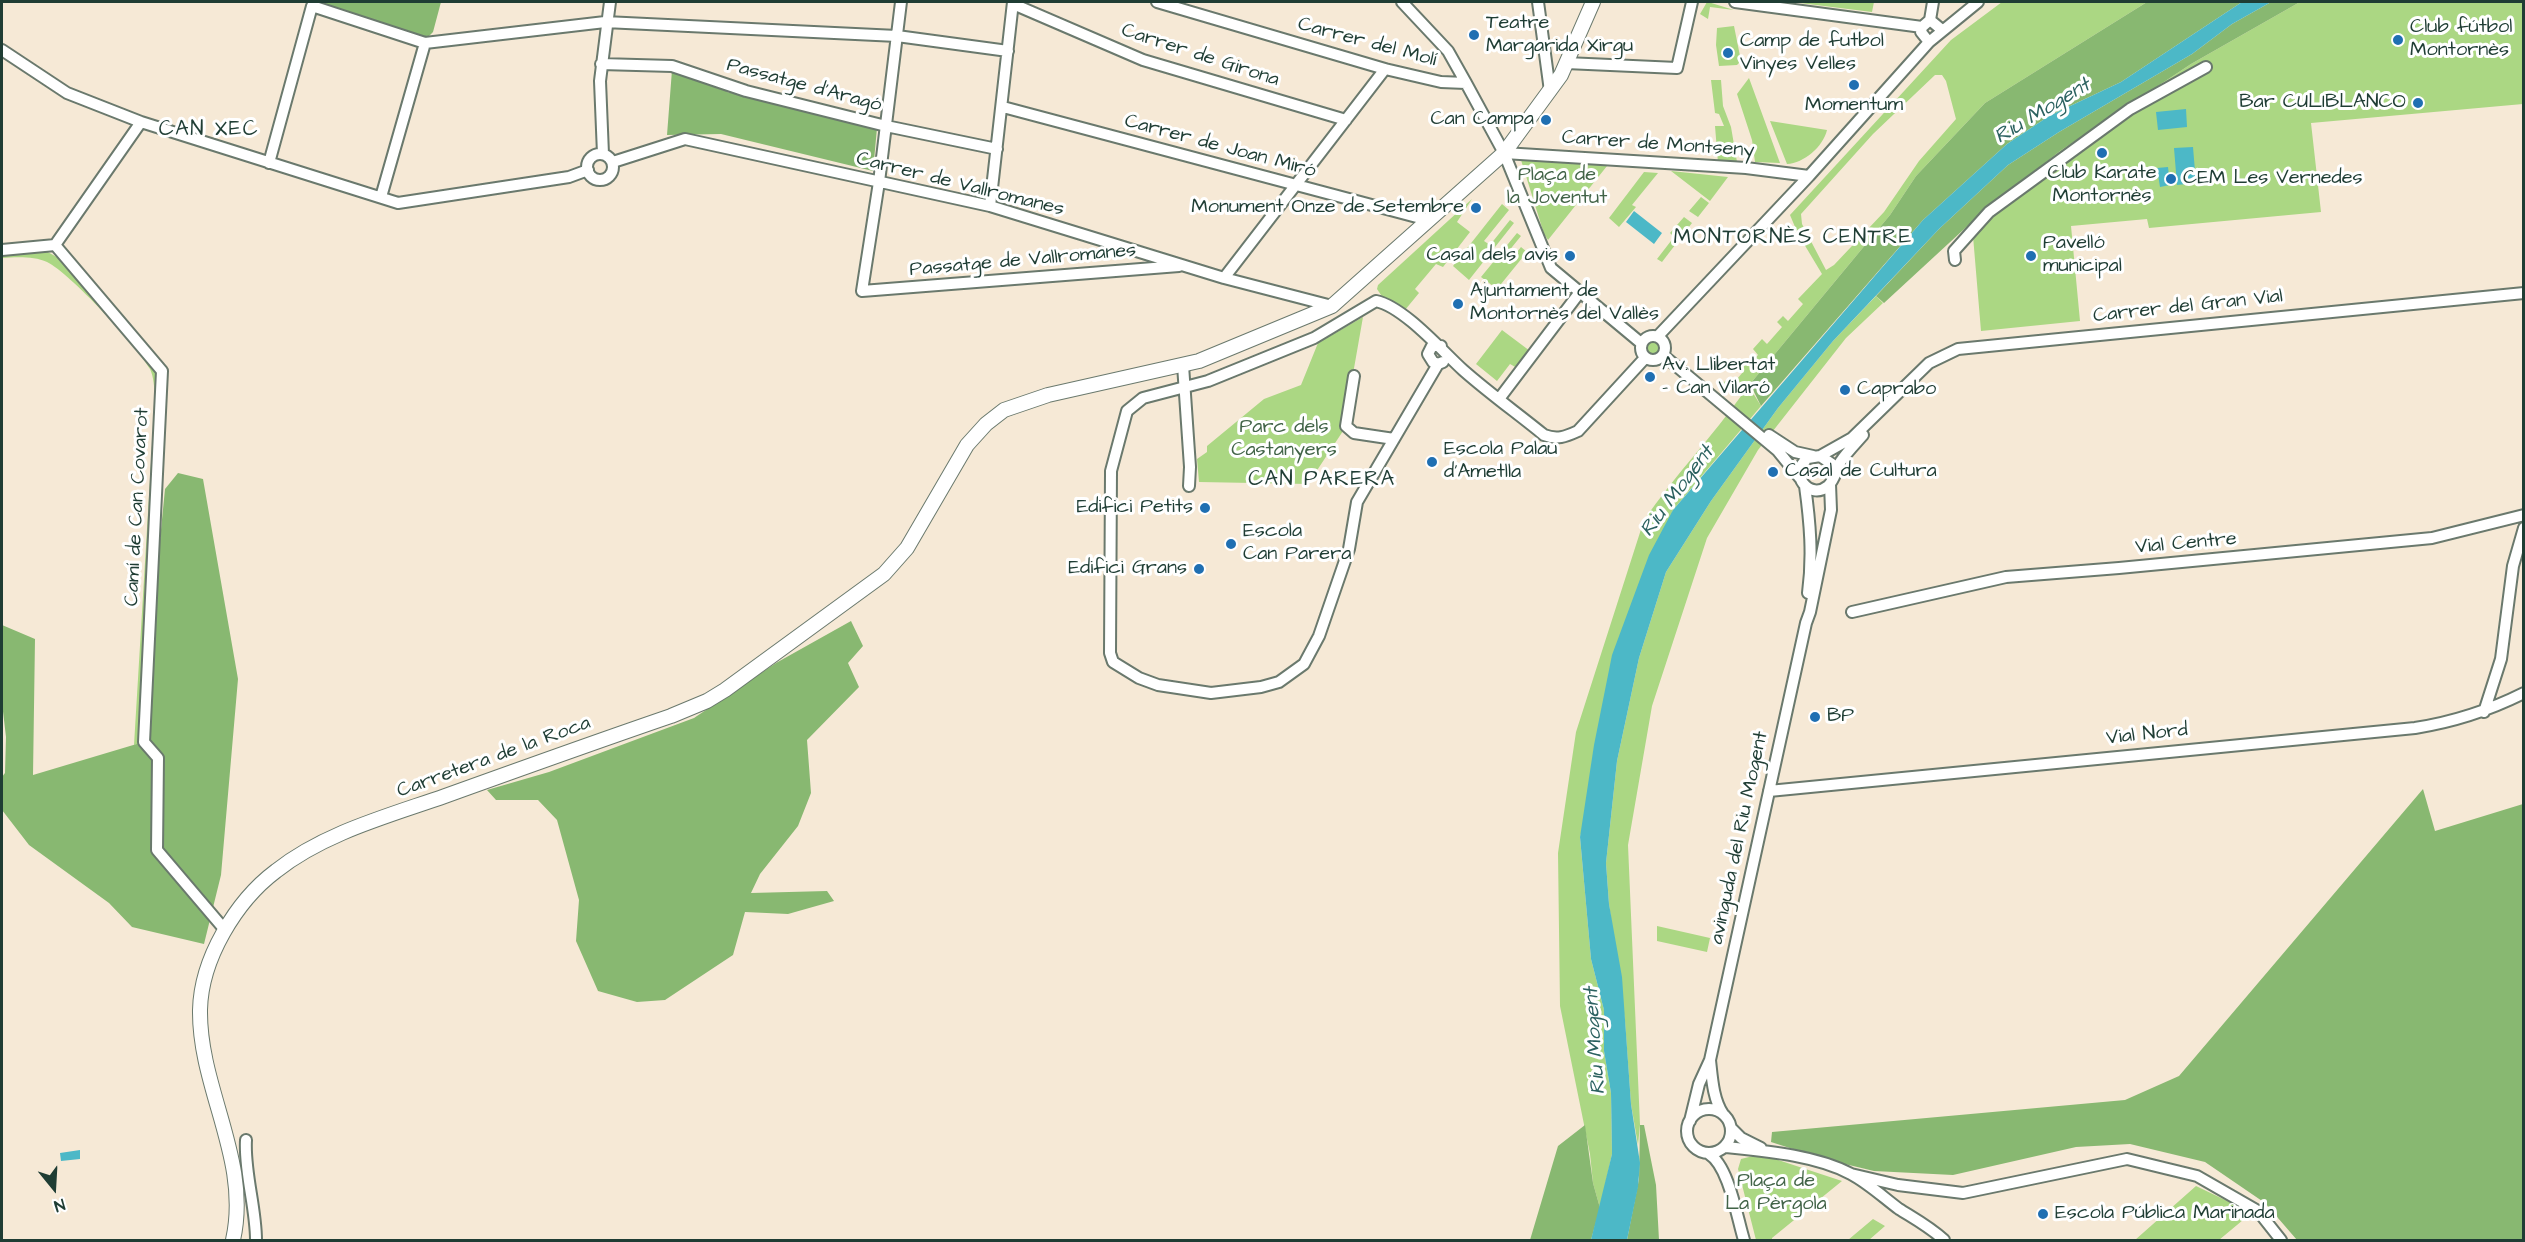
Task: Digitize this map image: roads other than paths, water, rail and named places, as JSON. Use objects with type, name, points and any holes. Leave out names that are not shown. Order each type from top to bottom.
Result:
[{"type":"street","points":[[588,170],[596,180],[604,180],[611,175],[613,162],[603,154],[600,124],[601,64],[610,2]]},
{"type":"street","points":[[879,182],[901,2]]},
{"type":"street","name":"Carrer del Molí","points":[[1157,2],[1386,69],[1442,82],[1466,83]]},
{"type":"street","points":[[1402,2],[1448,51],[1466,83],[1504,153],[1551,268],[1641,343]]},
{"type":"street","points":[[1538,2],[1550,91]]},
{"type":"street","points":[[1189,486],[1186,387],[1183,365],[1272,333],[1332,306],[1504,153],[1550,91],[1566,63],[1593,2]]},
{"type":"street","points":[[1566,63],[1677,68],[1692,2]]},
{"type":"street","points":[[1735,2],[1926,24],[1942,30]]},
{"type":"street","points":[[1929,42],[1921,32],[1933,2]]},
{"type":"street","points":[[1658,336],[1665,344],[1663,355],[1657,360],[1646,358],[1641,351],[1641,343],[1648,336],[1658,336],[1809,176],[1929,42],[1978,2]]},
{"type":"street","points":[[990,206],[1013,3]]},
{"type":"street","name":"Carrer de Girona","points":[[1013,3],[1143,60],[1346,120]]},
{"type":"street","points":[[269,163],[312,6],[425,42],[606,22],[897,36],[1008,51]]},
{"type":"street","points":[[381,197],[425,42]]},
{"type":"street","points":[[2,50],[67,93],[141,122],[398,203],[569,177],[588,170]]},
{"type":"street","name":"Passatge d'Aragó","points":[[601,64],[672,66],[727,86],[886,126],[998,149]]},
{"type":"street","points":[[1955,260],[1954,251],[1989,212],[2130,109],[2206,68]]},
{"type":"street","points":[[1224,278],[1386,69]]},
{"type":"street","name":"Carrer de Joan Miró","points":[[1003,107],[1428,220]]},
{"type":"street","points":[[2,250],[55,245],[141,122]]},
{"type":"street","name":"Carrer de Vallromanes","points":[[613,162],[685,139],[990,206],[1224,278],[1332,306]]},
{"type":"street","name":"Carrer de Montseny","points":[[1504,153],[1746,168],[1809,176]]},
{"type":"street","points":[[588,170],[591,158],[603,154]]},
{"type":"street","name":"Passatge de Vallromanes","points":[[879,182],[862,291],[1186,266]]},
{"type":"street","name":"Camí de Can Covarot","points":[[55,245],[162,371],[144,742],[158,758],[157,850],[225,930]]},
{"type":"street","points":[[1499,399],[1580,292]]},
{"type":"street","name":"Carrer del Gran Vial","points":[[1816,456],[1852,438],[1929,363],[1947,352],[1965,347],[2523,293]]},
{"type":"street","points":[[1442,357],[1357,502],[1349,549],[1319,636],[1304,664],[1279,682],[1261,687],[1211,693],[1158,685],[1122,669],[1113,662],[1110,652],[1111,471],[1127,411],[1143,398],[1208,381],[1314,338],[1376,301],[1386,303],[1425,335],[1442,357],[1462,369],[1544,435],[1554,439],[1566,437],[1578,431],[1646,358]]},
{"type":"street","points":[[1663,355],[1729,408],[1740,411],[1780,448],[1802,482],[1812,490],[1820,490],[1832,480],[1832,464],[1816,456],[1780,448]]},
{"type":"street","name":"Carretera de la Roca","points":[[232,1240],[236,1214],[236,1177],[207,1070],[200,1008],[211,963],[225,930],[235,913],[257,887],[288,862],[318,845],[378,820],[682,712],[725,690],[884,574],[907,548],[967,445],[986,424],[1004,410],[1048,395],[1183,365]]},
{"type":"street","points":[[1354,376],[1347,426],[1354,433],[1394,439]]},
{"type":"street","name":"Carrer del Gran Vial","points":[[1832,480],[1840,462],[1880,413]]},
{"type":"street","points":[[1802,482],[1801,465],[1816,456]]},
{"type":"street","name":"avinguda del Riu Mogent","points":[[1690,1121],[1700,1084],[1710,1060],[1810,612],[1830,514],[1832,480]]},
{"type":"street","name":"avinguda del Riu Mogent","points":[[1802,482],[1809,515],[1812,548],[1806,623]]},
{"type":"street","points":[[1809,515],[1816,523],[1825,521],[1830,514]]},
{"type":"street","name":"Vial Centre","points":[[1852,612],[2006,577],[2432,538],[2523,515]]},
{"type":"street","points":[[2484,712],[2501,659],[2513,566],[2523,528]]},
{"type":"street","name":"Vial Nord","points":[[1769,791],[2415,728],[2450,722],[2484,712],[2523,693]]},
{"type":"street","name":"avinguda del Riu Mogent","points":[[1710,1060],[1714,1090],[1723,1114]]},
{"type":"street","points":[[1727,1180],[1717,1162],[1709,1154],[1697,1150],[1689,1141],[1687,1129],[1696,1113],[1714,1110],[1723,1114],[1731,1128],[1741,1138],[1769,1152]]},
{"type":"street","points":[[1731,1128],[1730,1140],[1725,1148],[1727,1180],[1744,1240]]},
{"type":"street","points":[[246,1140],[245,1153],[256,1221],[256,1240]]},
{"type":"street","points":[[1709,1154],[1725,1148],[1769,1152],[1898,1185],[1964,1193],[2127,1159],[2198,1176],[2258,1211],[2281,1240]]},
{"type":"street","points":[[1851,1174],[1932,1229],[1944,1240]]},
{"type":"water","points":[[2242,2],[2271,2],[2232,24],[2192,54],[2059,132],[2008,165],[1939,229],[1833,341],[1778,408],[1711,501],[1666,572],[1639,658],[1617,761],[1606,863],[1609,904],[1622,977],[1631,1104],[1640,1163],[1638,1187],[1627,1240],[1591,1240],[1612,1154],[1611,1093],[1604,1051],[1604,1010],[1591,959],[1580,837],[1594,745],[1612,655],[1649,555],[1673,510],[1923,220],[2007,144],[2049,116],[2121,82]]},
{"type":"water","points":[[2186,109],[2187,127],[2158,130],[2156,112]]},
{"type":"water","points":[[2193,147],[2196,183],[2177,185],[2174,148]]},
{"type":"water","points":[[2168,167],[2170,185],[2160,187],[2157,168]]},
{"type":"water","points":[[1634,211],[1662,233],[1654,244],[1626,222]]},
{"type":"water","points":[[80,1150],[80,1159],[61,1161],[60,1153]]},
{"type":"place","name":"Teatre Margarida Xirgu","points":[[1474,35]]},
{"type":"place","name":"Club fútbol Montornès","points":[[2398,40]]},
{"type":"place","name":"Camp de futbol Vinyes Velles","points":[[1728,53]]},
{"type":"place","name":"Momentum","points":[[1854,85]]},
{"type":"place","name":"Bar CULIBLANCO","points":[[2418,103]]},
{"type":"place","name":"Can Campa","points":[[1546,120]]},
{"type":"place","name":"Club Karate Montornès","points":[[2102,153]]},
{"type":"place","name":"CEM Les Vernedes","points":[[2171,179]]},
{"type":"place","name":"Monument Onze de Setembre","points":[[1476,208]]},
{"type":"place","name":"Casal dels avis","points":[[1570,256]]},
{"type":"place","name":"Pavelló municipal","points":[[2031,256]]},
{"type":"place","name":"Ajuntament de Montornès del Vallès","points":[[1458,304]]},
{"type":"place","name":"Av. Llibertat - Can Vilaró","points":[[1650,377]]},
{"type":"place","name":"Caprabo","points":[[1845,390]]},
{"type":"place","name":"Escola Palau d'Ametlla","points":[[1432,462]]},
{"type":"place","name":"Casal de Cultura","points":[[1773,472]]},
{"type":"place","name":"Edifici Petits","points":[[1205,508]]},
{"type":"place","name":"Escola Can Parera","points":[[1231,544]]},
{"type":"place","name":"Edifici Grans","points":[[1199,569]]},
{"type":"place","name":"BP","points":[[1815,717]]},
{"type":"place","name":"Escola Pública Marinada","points":[[2043,1214]]},
{"type":"district","name":"CAN XEC","points":[[209,131]]},
{"type":"district","name":"MONTORNÈS CENTRE","points":[[1793,239]]},
{"type":"district","name":"CAN PARERA","points":[[1322,481]]},
{"type":"water label","name":"Riu Mogent","points":[[2043,112]]},
{"type":"water label","name":"Riu Mogent","points":[[1678,492]]},
{"type":"water label","name":"Riu Mogent","points":[[1596,1041]]},
{"type":"park label","name":"Plaça de la Joventut","points":[[1557,188]]},
{"type":"park label","name":"Parc dels Castanyers","points":[[1284,440]]},
{"type":"park label","name":"Plaça de La Pèrgola","points":[[1776,1194]]}]
